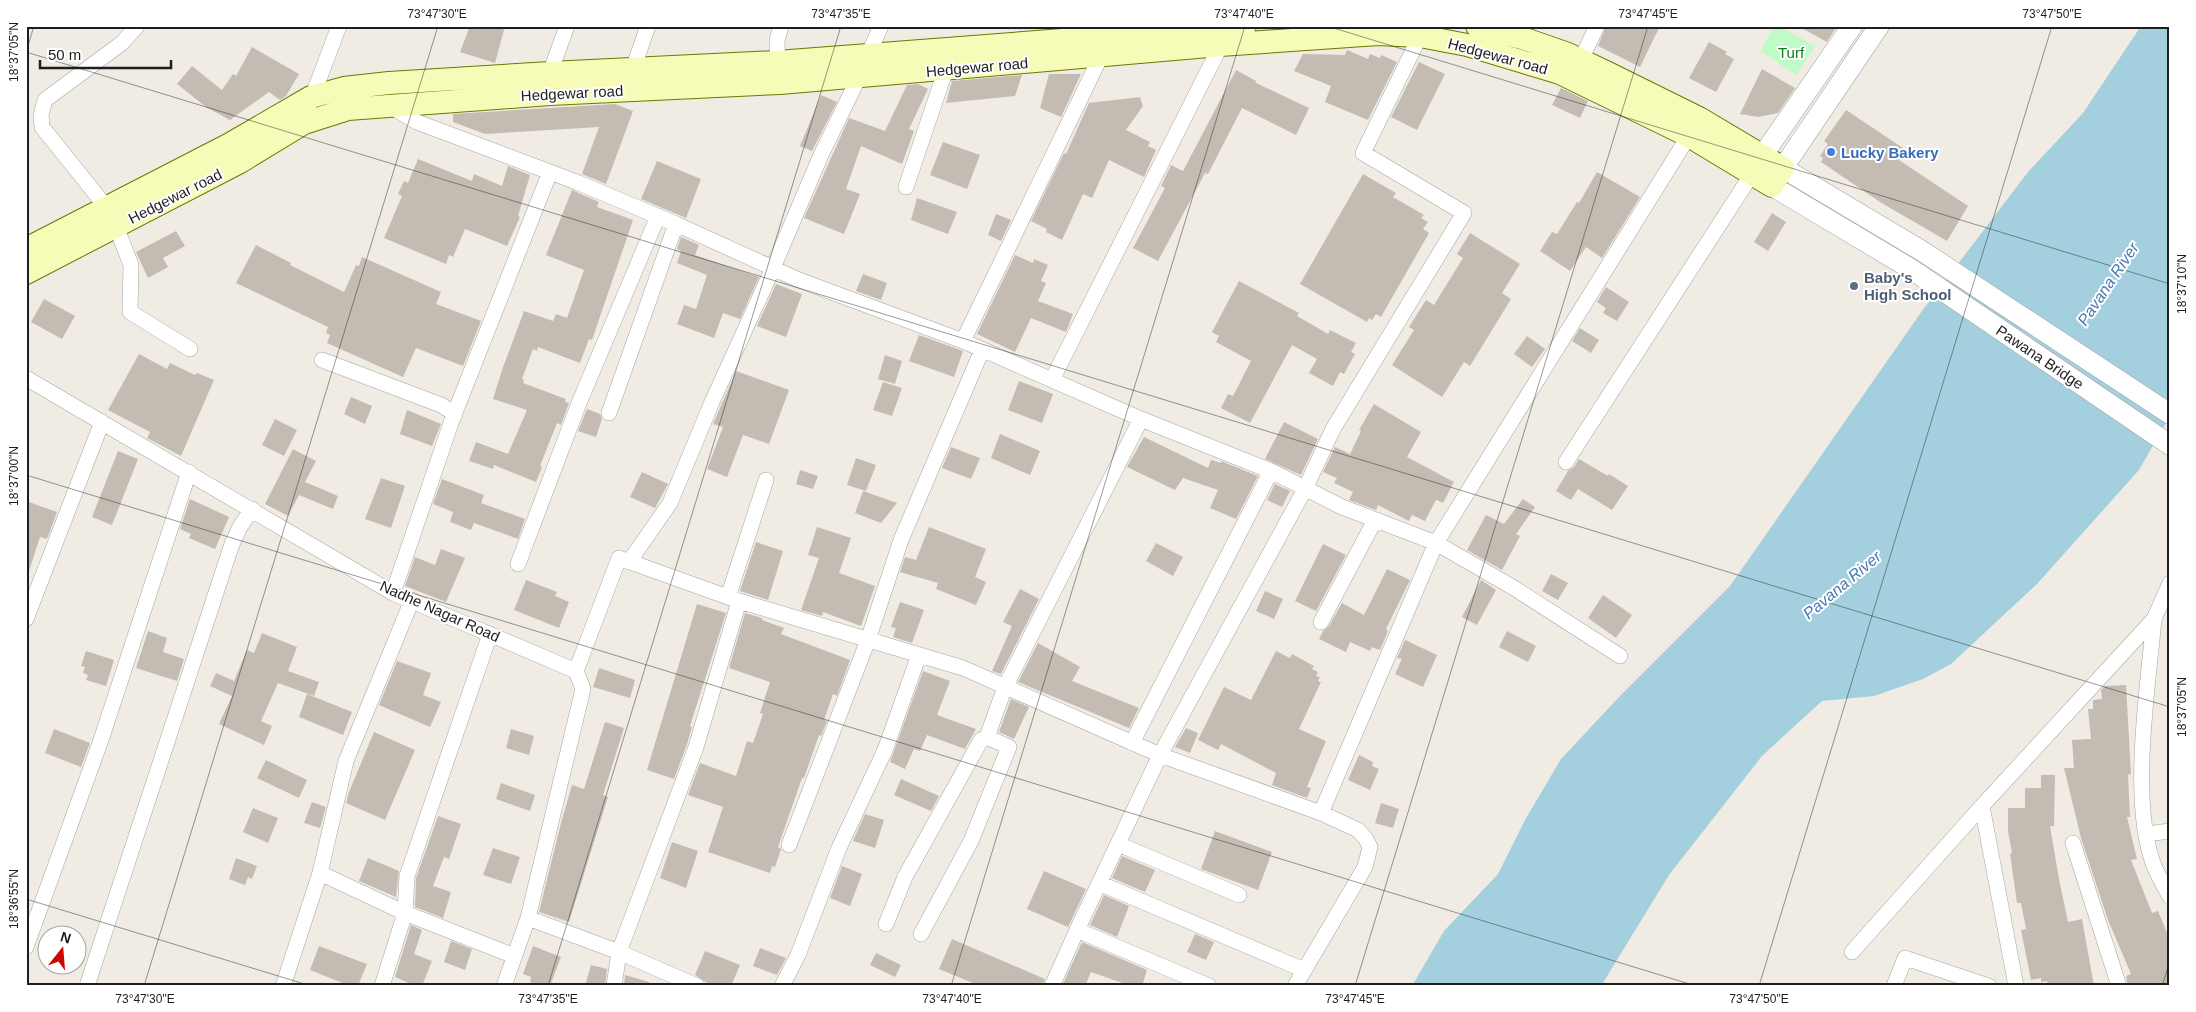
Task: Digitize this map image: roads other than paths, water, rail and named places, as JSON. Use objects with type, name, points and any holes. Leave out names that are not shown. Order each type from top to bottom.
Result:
[{"type":"main road","name":"Hedgewar road","points":[[1477,26],[1522,38],[1576,69],[1694,127],[1763,155],[1778,177]]},
{"type":"main road","name":"Hedgewar road","points":[[26,249],[112,217],[240,162],[304,123],[348,109],[392,107],[633,69],[859,77],[1101,56],[1232,31]]},
{"type":"main road","name":"Hedgewar road","points":[[26,273],[230,144],[312,97],[344,88],[389,83],[550,83],[778,73],[868,55],[1232,31],[1420,36],[1467,45],[1516,58],[1576,69]]},
{"type":"main road","name":"Hedgewar road","points":[[1694,127],[1752,174],[1778,177]]},
{"type":"main road","points":[[1752,174],[1763,155]]},
{"type":"street","points":[[138,26],[122,42],[45,100],[41,115],[42,127],[112,217],[131,265],[130,312],[190,349]]},
{"type":"street","points":[[304,123],[338,26]]},
{"type":"street","points":[[550,83],[567,26]]},
{"type":"street","points":[[633,69],[648,26]]},
{"type":"street","points":[[778,73],[777,40],[781,26]]},
{"type":"street","points":[[868,55],[881,26]]},
{"type":"street","points":[[1576,69],[1597,26]]},
{"type":"street","points":[[1763,155],[1852,26]]},
{"type":"street","points":[[1778,177],[1879,26]]},
{"type":"street","points":[[1052,380],[1232,31]]},
{"type":"street","points":[[1052,986],[1160,755],[1305,489],[1333,429],[1464,213],[1363,153],[1420,36]]},
{"type":"street","points":[[963,341],[1101,56]]},
{"type":"street","points":[[906,187],[946,69]]},
{"type":"street","points":[[629,562],[670,503],[712,402],[821,155],[859,77]]},
{"type":"street","points":[[389,83],[392,107],[417,122],[550,172],[658,216],[799,280],[963,341],[1141,419],[1271,471],[1342,507],[1436,543],[1514,588],[1620,656]]},
{"type":"street","points":[[1321,813],[1436,543],[1694,127]]},
{"type":"street","points":[[393,593],[455,414],[550,172]]},
{"type":"street","points":[[1566,462],[1752,174]]},
{"type":"street","name":"Hedgewar road","points":[[1778,177],[1922,251]]},
{"type":"street","name":"Hedgewar road","points":[[1778,177],[1911,269]]},
{"type":"street","points":[[518,564],[579,403],[658,216]]},
{"type":"street","points":[[609,412],[676,224]]},
{"type":"street","name":"Pawana Bridge","points":[[1922,251],[2170,414]]},
{"type":"street","name":"Pawana Bridge","points":[[1911,269],[2170,445]]},
{"type":"street","points":[[789,845],[868,640],[901,540],[982,350]]},
{"type":"street","points":[[322,360],[441,405],[455,414]]},
{"type":"street","name":"Nadhe Nagar Road","points":[[26,378],[393,593],[576,671]]},
{"type":"street","points":[[886,924],[905,877],[981,740],[987,736],[1005,687],[1141,419]]},
{"type":"street","points":[[26,619],[102,422]]},
{"type":"street","points":[[1132,743],[1271,471]]},
{"type":"street","points":[[26,948],[101,740],[188,472]]},
{"type":"street","points":[[614,986],[619,952],[696,747],[766,480]]},
{"type":"street","points":[[87,986],[229,551],[240,527],[252,509]]},
{"type":"street","points":[[1321,622],[1375,520]]},
{"type":"street","points":[[504,986],[528,918],[583,689],[576,671],[619,558],[734,599],[962,668],[1160,755],[1321,813],[1358,830],[1370,847],[1365,867],[1294,986]]},
{"type":"street","points":[[1852,952],[1982,806],[2154,619],[2170,583]]},
{"type":"street","points":[[283,986],[320,872],[346,761],[412,600]]},
{"type":"street","points":[[2154,619],[2143,752],[2142,810],[2153,862],[2170,897]]},
{"type":"street","points":[[382,986],[405,913],[407,876],[490,634]]},
{"type":"street","points":[[782,986],[798,955],[839,848],[885,750],[919,655]]},
{"type":"street","points":[[921,934],[971,841],[1009,747],[987,736]]},
{"type":"street","points":[[1982,806],[2016,986]]},
{"type":"street","points":[[2146,834],[2170,831]]},
{"type":"street","points":[[2073,843],[2119,986]]},
{"type":"street","points":[[1118,844],[1239,896]]},
{"type":"street","points":[[320,872],[405,913],[514,956]]},
{"type":"street","points":[[1099,883],[1304,970]]},
{"type":"street","points":[[528,918],[619,952],[693,985]]},
{"type":"street","points":[[1077,930],[1209,986]]},
{"type":"street","points":[[1894,986],[1906,958],[1989,986]]},
{"type":"water","name":"Pavana River","points":[[2141,26],[2170,26],[2170,416],[2139,470],[2037,584],[1951,664],[1923,679],[1874,696],[1822,701],[1762,756],[1669,875],[1601,986],[1412,986],[1444,931],[1498,874],[1525,820],[1561,759],[1620,696],[1730,586],[1922,311],[2028,172],[2083,113]]},
{"type":"place","name":"Lucky Bakery","points":[[1831,152]]},
{"type":"place","name":"Baby's High School","points":[[1854,286]]},
{"type":"park label","name":"Turf","points":[[1791,52]]}]
